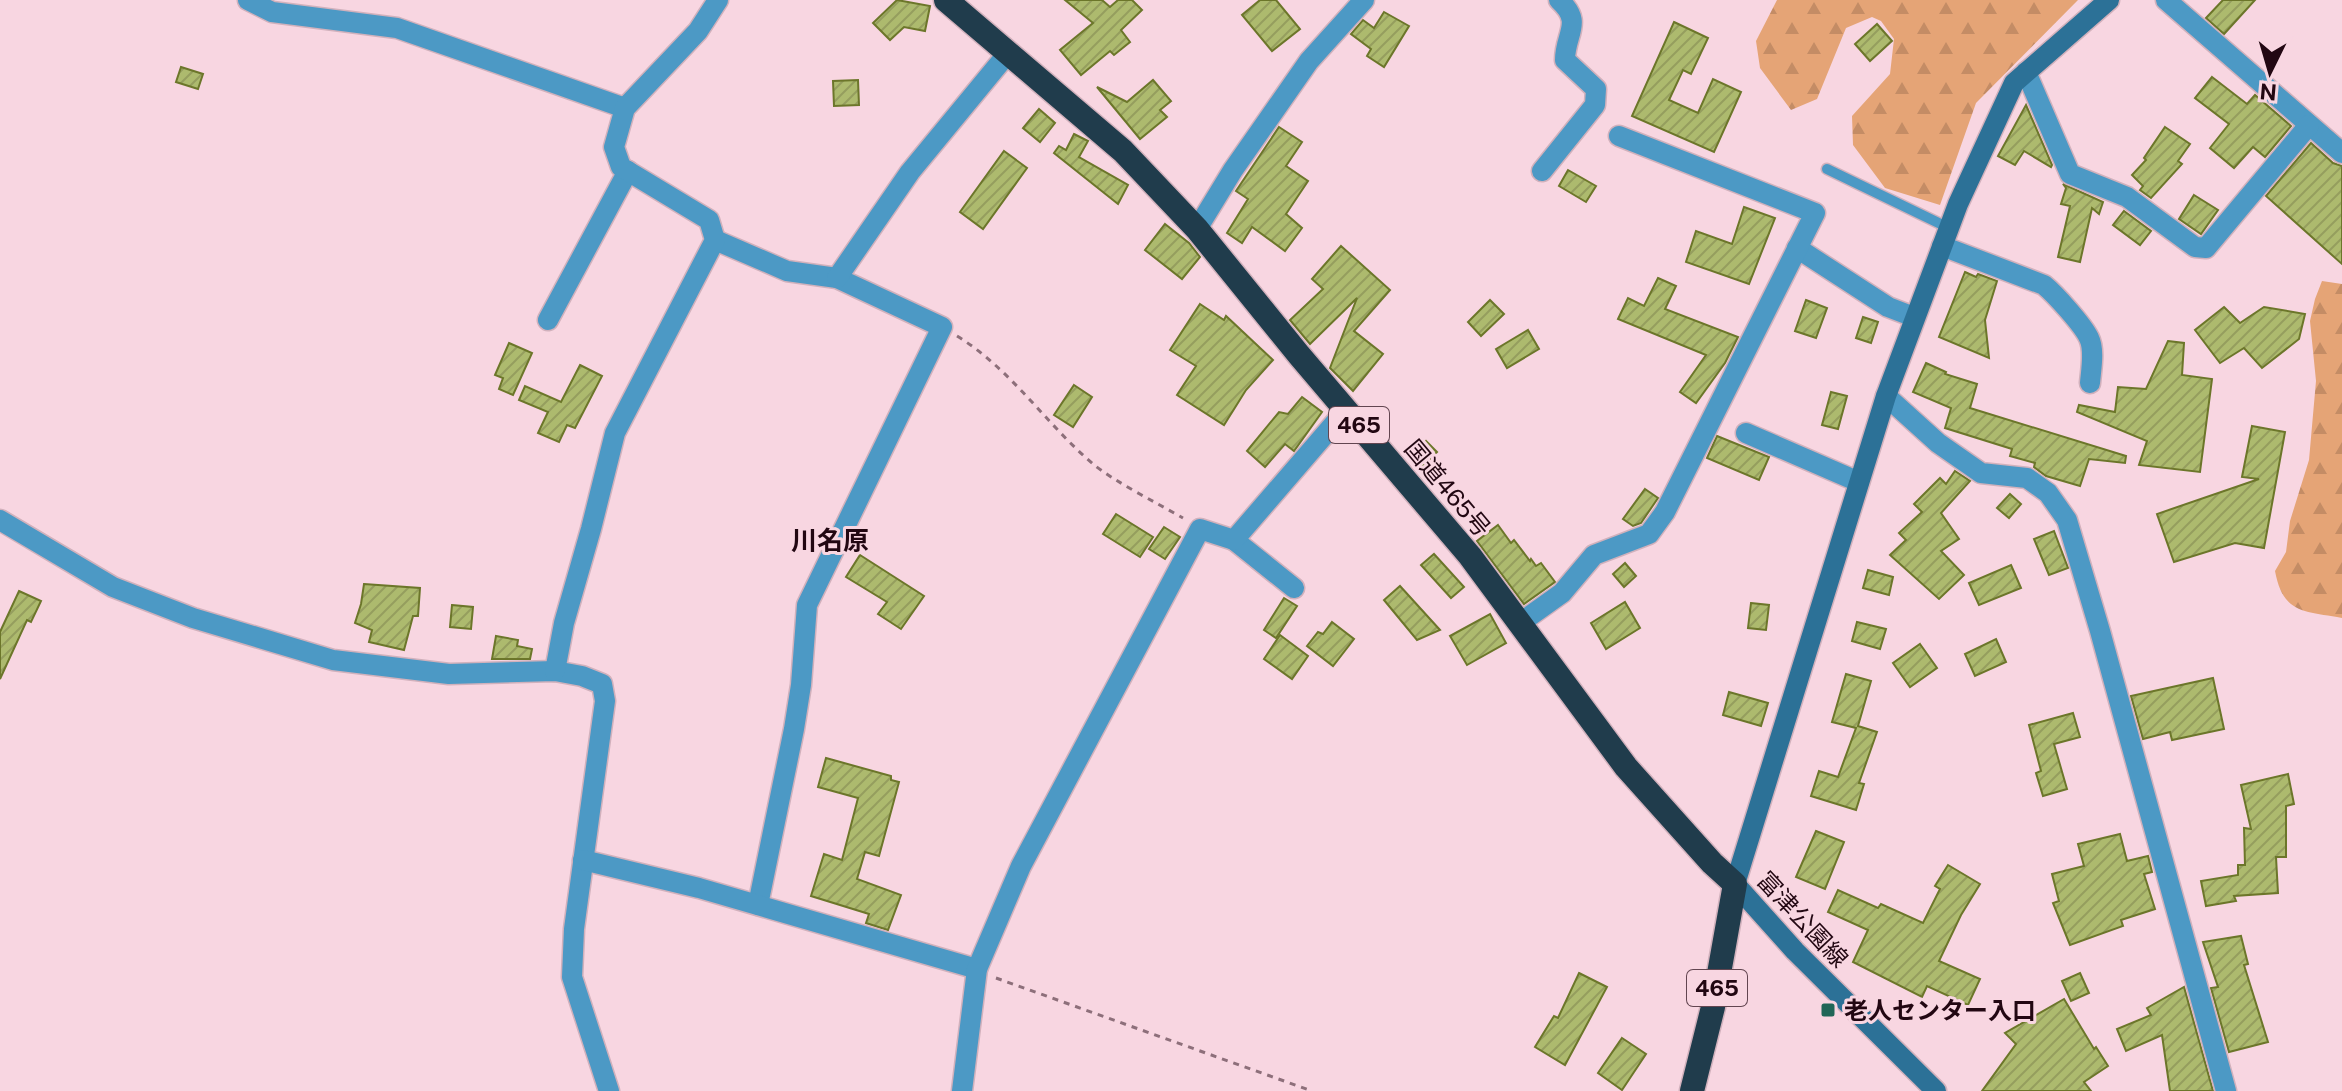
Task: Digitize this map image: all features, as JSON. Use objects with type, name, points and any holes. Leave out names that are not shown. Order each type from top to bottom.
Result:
[{"type":"highway","name":"国道465号","points":[[946,0],[1123,151],[1197,229],[1470,556],[1626,767],[1712,863],[1735,884]]},
{"type":"highway","name":"465","points":[[1692,1091],[1716,994],[1735,884]]},
{"type":"street","points":[[248,0],[272,12],[397,28],[625,108]]},
{"type":"street","points":[[555,671],[564,623],[615,433],[715,240],[709,220],[621,167],[614,147],[625,108],[698,31],[718,0]]},
{"type":"street","points":[[1197,229],[1233,170],[1309,61],[1364,0]]},
{"type":"street","points":[[1542,171],[1595,105],[1596,99],[1596,89],[1565,60],[1574,24],[1568,8],[1559,0]]},
{"type":"street","points":[[1735,884],[1886,396],[1945,237],[2014,83],[2109,0]]},
{"type":"street","points":[[2166,0],[2342,153]]},
{"type":"street","points":[[837,278],[910,172],[1008,53]]},
{"type":"street","points":[[2026,72],[2070,174],[2127,197],[2195,247],[2206,248],[2309,125]]},
{"type":"street","points":[[1520,623],[1562,593],[1594,555],[1649,534],[1665,512],[1815,213],[1619,136]]},
{"type":"street","points":[[548,320],[628,171]]},
{"type":"street","points":[[1945,237],[2044,285],[2052,292],[2089,338],[2090,383]]},
{"type":"street","points":[[715,240],[787,271],[837,278],[942,327],[807,605],[794,729],[758,905]]},
{"type":"street","points":[[1797,248],[1888,307],[1914,317]]},
{"type":"street","points":[[1886,396],[1938,443],[1981,473],[2027,478],[2048,493],[2067,520],[2226,1091]]},
{"type":"street","points":[[1234,540],[1346,410]]},
{"type":"street","points":[[1746,433],[1859,482]]},
{"type":"street","points":[[0,520],[113,587],[193,618],[333,660],[449,674],[555,671],[602,684],[605,701],[574,929],[572,977],[609,1091]]},
{"type":"street","points":[[962,1091],[977,969],[1021,866],[1200,529],[1234,540],[1294,588]]},
{"type":"street","points":[[583,860],[758,905],[977,969]]},
{"type":"street","name":"富津公園線","points":[[1735,884],[1795,951],[1936,1091]]},
{"type":"lane","points":[[1827,169],[1945,237]]},
{"type":"path","points":[[942,327],[979,349],[1093,465],[1200,529]]},
{"type":"path","points":[[977,969],[1000,980],[1312,1091]]},
{"type":"green space","points":[[1777,0],[2078,0],[1976,103],[1940,205],[1885,188],[1853,145],[1852,116],[1890,74],[1894,39],[1881,21],[1872,17],[1846,28],[1817,99],[1791,110],[1760,68],[1756,41]]},
{"type":"green space","points":[[2322,281],[2342,284],[2342,618],[2297,608],[2284,596],[2275,571],[2286,552],[2290,521],[2309,460],[2316,381],[2310,321]]},
{"type":"building","points":[[897,0],[930,6],[925,31],[904,27],[890,40],[873,23]]},
{"type":"building","points":[[1065,0],[1102,0],[1110,7],[1118,0],[1132,0],[1142,10],[1121,30],[1130,42],[1114,55],[1110,51],[1081,75],[1060,50],[1093,23]]},
{"type":"building","points":[[1260,0],[1276,0],[1300,29],[1272,51],[1242,15]]},
{"type":"building","points":[[2223,0],[2255,0],[2224,34],[2206,18]]},
{"type":"building","points":[[1384,12],[1409,26],[1384,67],[1367,56],[1371,49],[1351,34],[1363,20],[1374,28]]},
{"type":"building","points":[[1674,22],[1708,38],[1691,74],[1683,70],[1669,100],[1698,113],[1713,79],[1741,92],[1714,152],[1632,116]]},
{"type":"building","points":[[1877,24],[1892,41],[1870,61],[1855,44]]},
{"type":"building","points":[[181,67],[203,74],[198,89],[176,82]]},
{"type":"building","points":[[2212,77],[2247,104],[2255,95],[2291,126],[2265,157],[2253,147],[2234,168],[2210,148],[2229,124],[2195,98]]},
{"type":"building","points":[[858,80],[859,105],[834,106],[833,81]]},
{"type":"building","points":[[1153,80],[1171,101],[1160,110],[1167,117],[1140,139],[1097,87],[1127,102]]},
{"type":"building","points":[[2026,105],[2051,167],[2024,151],[2015,165],[1998,156]]},
{"type":"building","points":[[1039,109],[1055,123],[1040,142],[1023,128]]},
{"type":"building","points":[[1279,127],[1302,142],[1286,166],[1308,181],[1286,214],[1302,228],[1285,251],[1252,227],[1242,243],[1227,233],[1248,199],[1236,191]]},
{"type":"building","points":[[2165,127],[2190,144],[2178,161],[2182,164],[2151,198],[2140,190],[2143,186],[2132,175],[2146,160],[2144,158]]},
{"type":"building","points":[[1074,134],[1088,141],[1079,157],[1128,185],[1118,204],[1054,153],[1059,146],[1066,150]]},
{"type":"building","points":[[2311,143],[2333,163],[2342,166],[2342,264],[2266,196]]},
{"type":"building","points":[[1004,151],[1027,168],[983,229],[960,212]]},
{"type":"building","points":[[1568,170],[1596,186],[1586,202],[1559,186]]},
{"type":"building","points":[[2063,184],[2103,202],[2099,214],[2092,208],[2080,262],[2058,257],[2070,206],[2061,204],[2066,188]]},
{"type":"building","points":[[2194,195],[2218,210],[2201,234],[2179,219]]},
{"type":"building","points":[[1744,207],[1775,218],[1749,284],[1686,262],[1696,231],[1732,244]]},
{"type":"building","points":[[2124,211],[2151,231],[2140,245],[2113,225]]},
{"type":"building","points":[[1165,224],[1189,243],[1200,257],[1182,279],[1145,250]]},
{"type":"building","points":[[1341,246],[1390,290],[1354,331],[1383,354],[1353,391],[1330,368],[1357,298],[1310,344],[1290,320],[1323,289],[1312,279]]},
{"type":"building","points":[[1965,272],[1997,281],[1985,320],[1989,358],[1939,337]]},
{"type":"building","points":[[1658,278],[1676,286],[1665,309],[1738,337],[1725,363],[1696,403],[1680,392],[1706,355],[1618,319],[1628,298],[1644,306]]},
{"type":"building","points":[[1490,300],[1504,314],[1481,336],[1468,322]]},
{"type":"building","points":[[1806,300],[1827,308],[1816,338],[1795,331]]},
{"type":"building","points":[[1200,304],[1224,320],[1226,316],[1273,360],[1246,390],[1224,425],[1177,395],[1196,366],[1170,350]]},
{"type":"building","points":[[2224,307],[2240,323],[2264,307],[2305,314],[2299,339],[2262,368],[2244,348],[2220,363],[2195,330]]},
{"type":"building","points":[[1863,317],[1878,322],[1871,343],[1856,338]]},
{"type":"building","points":[[1528,330],[1539,349],[1507,368],[1496,349]]},
{"type":"building","points":[[2168,341],[2184,343],[2182,375],[2212,379],[2200,472],[2139,465],[2147,441],[2077,412],[2079,405],[2115,412],[2118,387],[2146,389]]},
{"type":"building","points":[[509,343],[532,353],[513,395],[499,389],[503,378],[495,375]]},
{"type":"building","points":[[1926,363],[1945,374],[1977,384],[1970,408],[2126,456],[2125,463],[2089,459],[2080,486],[2046,476],[2034,467],[2035,463],[2010,456],[2012,449],[1945,428],[1951,408],[1913,392]]},
{"type":"building","points":[[580,365],[602,376],[575,428],[567,425],[559,442],[538,433],[548,412],[519,400],[525,386],[561,402]]},
{"type":"building","points":[[1074,385],[1092,397],[1073,427],[1054,415]]},
{"type":"building","points":[[1831,392],[1847,396],[1838,429],[1822,425]]},
{"type":"building","points":[[1302,397],[1322,412],[1294,451],[1285,444],[1265,467],[1247,451],[1279,412],[1288,414]]},
{"type":"building","points":[[2252,426],[2285,432],[2264,548],[2235,543],[2174,562],[2157,514],[2259,479],[2242,477]]},
{"type":"building","points":[[1717,436],[1769,457],[1759,480],[1707,458]]},
{"type":"building","points":[[1426,441],[1437,452],[1422,467],[1411,455]]},
{"type":"building","points":[[1955,471],[1970,481],[1941,513],[1959,539],[1941,551],[1964,575],[1939,599],[1890,555],[1906,540],[1899,533],[1922,512],[1914,504],[1940,478],[1946,484]]},
{"type":"building","points":[[1645,489],[1658,498],[1641,523],[1633,526],[1623,519]]},
{"type":"building","points":[[2010,494],[2021,504],[2009,518],[1997,508]]},
{"type":"building","points":[[1116,514],[1153,537],[1140,557],[1103,534]]},
{"type":"building","points":[[1498,525],[1530,561],[1536,566],[1541,563],[1555,582],[1524,604],[1477,541]]},
{"type":"building","points":[[1164,527],[1180,537],[1165,559],[1149,549]]},
{"type":"building","points":[[2054,531],[2068,568],[2049,575],[2034,539]]},
{"type":"building","points":[[1434,554],[1464,587],[1451,598],[1421,565]]},
{"type":"building","points":[[860,555],[924,596],[901,629],[878,614],[887,602],[846,577]]},
{"type":"building","points":[[1625,563],[1636,576],[1624,587],[1613,574]]},
{"type":"building","points":[[2011,565],[2021,588],[1979,605],[1969,583]]},
{"type":"building","points":[[1868,570],[1893,577],[1889,595],[1863,588]]},
{"type":"building","points":[[364,584],[420,588],[418,616],[413,616],[404,650],[369,642],[372,630],[355,623]]},
{"type":"building","points":[[1400,586],[1440,630],[1417,640],[1384,600]]},
{"type":"building","points":[[19,591],[41,601],[31,622],[27,620],[0,679],[0,632]]},
{"type":"building","points":[[1284,598],[1297,606],[1276,638],[1264,630]]},
{"type":"building","points":[[1625,602],[1640,628],[1606,649],[1591,623]]},
{"type":"building","points":[[1751,603],[1769,605],[1766,630],[1748,628]]},
{"type":"building","points":[[452,605],[473,607],[471,629],[450,627]]},
{"type":"building","points":[[1490,614],[1506,643],[1467,665],[1450,636]]},
{"type":"building","points":[[1332,622],[1354,639],[1333,666],[1307,646],[1318,632],[1323,634]]},
{"type":"building","points":[[1857,622],[1886,629],[1880,649],[1852,641]]},
{"type":"building","points":[[1280,635],[1308,656],[1292,679],[1264,659]]},
{"type":"building","points":[[496,636],[518,640],[517,646],[532,649],[530,659],[492,659]]},
{"type":"building","points":[[1996,639],[2006,662],[1975,676],[1965,654]]},
{"type":"building","points":[[1920,644],[1937,668],[1910,687],[1893,663]]},
{"type":"building","points":[[1846,674],[1871,681],[1858,726],[1877,732],[1859,783],[1864,784],[1856,810],[1811,796],[1819,771],[1838,777],[1856,728],[1832,722]]},
{"type":"building","points":[[2213,678],[2224,729],[2172,740],[2170,732],[2143,739],[2131,696]]},
{"type":"building","points":[[1729,692],[1768,703],[1761,726],[1723,715]]},
{"type":"building","points":[[2073,713],[2080,737],[2054,744],[2067,789],[2043,796],[2036,773],[2041,771],[2029,725]]},
{"type":"building","points":[[826,758],[891,776],[891,780],[899,782],[879,856],[865,852],[857,879],[901,895],[888,930],[866,923],[869,914],[811,896],[824,854],[842,860],[858,798],[818,787]]},
{"type":"building","points":[[2288,774],[2294,804],[2286,806],[2286,857],[2276,857],[2278,893],[2234,896],[2236,901],[2206,906],[2201,881],[2238,875],[2238,865],[2245,865],[2244,828],[2251,829],[2241,785]]},
{"type":"building","points":[[1816,831],[1844,842],[1825,889],[1796,877]]},
{"type":"building","points":[[2120,834],[2127,861],[2148,856],[2152,872],[2144,874],[2155,909],[2121,920],[2123,926],[2070,945],[2053,903],[2059,901],[2052,874],[2084,866],[2078,844]]},
{"type":"building","points":[[1948,865],[1980,884],[1939,961],[1980,979],[1968,1005],[1927,986],[1922,997],[1853,962],[1868,930],[1828,912],[1838,890],[1878,908],[1881,904],[1923,923],[1940,889],[1935,886]]},
{"type":"building","points":[[2241,936],[2248,964],[2244,965],[2268,1042],[2229,1052],[2211,988],[2218,987],[2203,942]]},
{"type":"building","points":[[1579,973],[1607,987],[1565,1065],[1535,1047],[1554,1016],[1558,1018]]},
{"type":"building","points":[[2080,973],[2089,993],[2071,1001],[2062,981]]},
{"type":"building","points":[[2184,987],[2213,1091],[2170,1091],[2162,1035],[2126,1051],[2117,1029],[2151,1015],[2147,1008]]},
{"type":"building","points":[[2064,999],[2108,1066],[2084,1082],[2091,1091],[1982,1091],[2016,1044],[2005,1033]]},
{"type":"building","points":[[1622,1038],[1646,1054],[1622,1090],[1598,1073]]},
{"type":"place","name":"老人センター入口","points":[[1828,1010]]},
{"type":"district","name":"川名原","points":[[830,540]]}]
